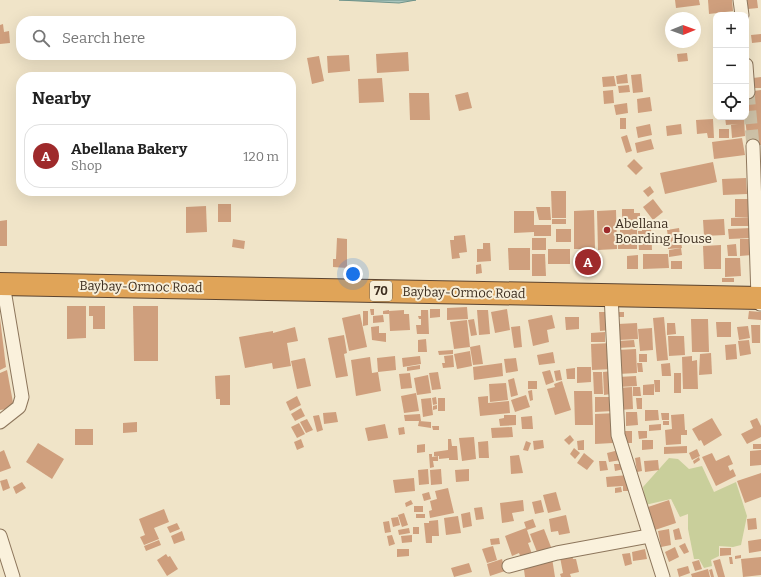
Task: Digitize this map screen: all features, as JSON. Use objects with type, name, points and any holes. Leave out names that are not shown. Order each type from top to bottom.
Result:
[{"type":"highway","name":"Baybay-Ormoc Road","points":[[1,284],[611,295],[760,301]]},
{"type":"street","points":[[740,0],[742,12]]},
{"type":"street","points":[[756,148],[760,301]]},
{"type":"street","points":[[0,422],[19,408],[22,397],[1,284]]},
{"type":"street","points":[[611,295],[618,435],[663,577]]},
{"type":"street","points":[[0,536],[13,577]]},
{"type":"street","points":[[509,566],[557,553],[649,536]]},
{"type":"green space","points":[[669,458],[678,459],[689,469],[702,466],[714,492],[736,482],[747,516],[741,545],[733,547],[719,546],[719,556],[711,560],[712,566],[704,568],[699,559],[694,559],[688,529],[688,514],[680,517],[671,499],[645,505],[643,487]]},
{"type":"water","points":[[339,0],[416,0],[399,3]]},
{"type":"building","points":[[675,0],[699,0],[700,5],[676,8]]},
{"type":"building","points":[[708,0],[732,0],[733,11],[713,12],[713,14],[709,14]]},
{"type":"building","points":[[747,0],[757,0],[758,8],[748,9]]},
{"type":"building","points":[[3,24],[4,32],[9,31],[10,43],[0,44],[0,25]]},
{"type":"building","points":[[761,34],[761,42],[752,43],[751,35]]},
{"type":"building","points":[[408,52],[409,71],[377,73],[376,54]]},
{"type":"building","points":[[687,53],[688,61],[678,62],[677,54]]},
{"type":"building","points":[[349,55],[350,71],[328,73],[327,56]]},
{"type":"building","points":[[319,56],[324,81],[312,84],[307,58]]},
{"type":"building","points":[[627,74],[628,83],[617,84],[616,76]]},
{"type":"building","points":[[641,74],[643,92],[633,93],[631,75]]},
{"type":"building","points":[[614,76],[616,86],[603,87],[602,77]]},
{"type":"building","points":[[761,77],[761,88],[754,88],[753,78]]},
{"type":"building","points":[[382,78],[384,102],[359,103],[358,79]]},
{"type":"building","points":[[629,85],[630,92],[619,93],[618,86]]},
{"type":"building","points":[[613,90],[614,103],[604,104],[603,91]]},
{"type":"building","points":[[761,90],[761,145],[748,146],[745,120],[749,120],[749,92]]},
{"type":"building","points":[[468,92],[472,108],[459,111],[455,95]]},
{"type":"building","points":[[409,93],[429,93],[430,120],[410,120]]},
{"type":"building","points":[[650,97],[652,111],[638,113],[637,99]]},
{"type":"building","points":[[627,103],[628,113],[616,115],[614,105]]},
{"type":"building","points":[[620,118],[626,118],[626,129],[620,129]]},
{"type":"building","points":[[713,119],[714,138],[708,138],[707,133],[697,134],[696,120]]},
{"type":"building","points":[[725,120],[744,120],[745,136],[732,138],[731,125],[738,124],[726,125]]},
{"type":"building","points":[[650,124],[652,135],[638,138],[636,127]]},
{"type":"building","points":[[681,124],[682,134],[667,136],[666,126]]},
{"type":"building","points":[[719,129],[729,129],[729,138],[719,138]]},
{"type":"building","points":[[627,135],[632,151],[626,153],[621,137]]},
{"type":"building","points":[[742,138],[745,155],[714,159],[712,142]]},
{"type":"building","points":[[651,139],[654,149],[637,153],[635,143]]},
{"type":"building","points":[[634,159],[643,168],[636,175],[627,166]]},
{"type":"building","points":[[713,162],[717,182],[665,194],[660,173]]},
{"type":"building","points":[[746,178],[747,194],[723,195],[722,179]]},
{"type":"building","points":[[650,186],[654,192],[648,197],[643,191]]},
{"type":"building","points":[[551,191],[566,191],[566,218],[552,218]]},
{"type":"building","points":[[653,199],[663,212],[653,220],[643,207]]},
{"type":"building","points":[[735,199],[748,199],[749,217],[735,217]]},
{"type":"building","points":[[218,204],[231,204],[231,222],[218,222]]},
{"type":"building","points":[[206,206],[207,232],[186,233],[186,207]]},
{"type":"building","points":[[536,207],[550,207],[551,220],[539,220]]},
{"type":"building","points":[[622,209],[634,209],[634,213],[640,213],[640,230],[637,230],[637,249],[618,249],[618,235],[620,235],[620,230],[622,230]]},
{"type":"building","points":[[594,210],[595,249],[574,249],[574,211]]},
{"type":"building","name":"Abellana Boarding House","points":[[616,210],[617,249],[598,250],[597,211]]},
{"type":"building","points":[[514,211],[534,211],[534,225],[551,225],[551,236],[534,236],[534,232],[514,233]]},
{"type":"building","points":[[752,217],[752,226],[731,226],[731,218]]},
{"type":"building","points":[[552,219],[566,219],[566,224],[552,224]]},
{"type":"building","points":[[724,219],[725,235],[704,236],[703,220]]},
{"type":"building","points":[[7,220],[7,246],[0,246],[0,221]]},
{"type":"building","points":[[642,227],[651,227],[652,250],[639,250],[638,231],[642,231]]},
{"type":"building","points":[[679,228],[680,235],[668,237],[667,230]]},
{"type":"building","points":[[751,228],[751,238],[729,239],[728,229]]},
{"type":"building","points":[[556,229],[571,229],[571,242],[556,242]]},
{"type":"building","points":[[465,235],[467,252],[459,253],[460,258],[452,259],[450,240],[454,240],[454,236]]},
{"type":"building","points":[[680,236],[682,248],[668,249],[667,238]]},
{"type":"building","points":[[337,238],[347,239],[347,268],[333,267],[333,259],[336,259]]},
{"type":"building","points":[[532,238],[546,238],[546,250],[532,250]]},
{"type":"building","points":[[233,239],[245,241],[244,249],[232,247]]},
{"type":"building","points":[[740,239],[751,239],[752,255],[740,256]]},
{"type":"building","points":[[483,243],[490,243],[491,261],[477,262],[477,249],[483,249]]},
{"type":"building","points":[[736,244],[737,256],[728,256],[727,245]]},
{"type":"building","points":[[721,245],[721,269],[704,269],[703,246]]},
{"type":"building","points":[[508,248],[530,248],[530,270],[509,270]]},
{"type":"building","points":[[681,248],[682,255],[669,257],[669,250]]},
{"type":"building","points":[[548,249],[570,249],[570,264],[548,264]]},
{"type":"building","points":[[532,254],[545,254],[546,276],[532,276]]},
{"type":"building","points":[[643,254],[668,254],[669,268],[643,269]]},
{"type":"building","points":[[638,255],[638,269],[627,269],[627,256]]},
{"type":"building","points":[[581,257],[597,257],[598,268],[581,268]]},
{"type":"building","points":[[725,258],[740,258],[741,276],[725,277]]},
{"type":"building","points":[[671,261],[682,261],[682,269],[671,269]]},
{"type":"building","points":[[481,264],[482,273],[476,274],[476,265]]},
{"type":"building","points":[[722,278],[734,278],[734,282],[722,282]]},
{"type":"building","points":[[67,306],[86,306],[86,338],[67,339]]},
{"type":"building","points":[[89,306],[105,306],[105,329],[93,329],[93,316],[89,316]]},
{"type":"building","points":[[133,306],[158,306],[158,361],[134,361]]},
{"type":"building","points":[[467,307],[468,319],[447,320],[447,308]]},
{"type":"building","points":[[370,309],[374,309],[374,315],[371,315]]},
{"type":"building","points":[[430,309],[440,309],[440,317],[430,318]]},
{"type":"building","points":[[507,309],[510,330],[495,333],[491,312]]},
{"type":"building","points":[[389,310],[389,314],[383,314],[383,311]]},
{"type":"building","points":[[404,310],[404,314],[409,314],[410,330],[390,331],[389,311]]},
{"type":"building","points":[[421,310],[428,310],[429,334],[417,334],[416,325],[421,325],[421,319],[419,319],[418,316],[421,316]]},
{"type":"building","points":[[477,310],[488,310],[490,334],[479,335]]},
{"type":"building","points":[[363,311],[368,311],[368,325],[363,326]]},
{"type":"building","points":[[749,311],[761,312],[761,320],[748,319]]},
{"type":"building","points":[[599,312],[610,312],[610,330],[600,331]]},
{"type":"building","points":[[616,312],[624,312],[624,317],[616,317]]},
{"type":"building","points":[[360,314],[367,347],[349,351],[342,318]]},
{"type":"building","points":[[383,315],[384,322],[373,323],[373,316]]},
{"type":"building","points":[[552,315],[555,328],[547,330],[549,342],[533,346],[528,320]]},
{"type":"building","points":[[565,317],[579,317],[579,329],[566,330]]},
{"type":"building","points":[[664,317],[668,360],[657,361],[653,318]]},
{"type":"building","points":[[0,318],[6,367],[0,370]]},
{"type":"building","points":[[474,319],[477,335],[471,336],[468,320]]},
{"type":"building","points":[[691,319],[708,319],[709,352],[692,352]]},
{"type":"building","points":[[467,320],[470,347],[454,349],[450,322]]},
{"type":"building","points":[[716,322],[731,322],[731,337],[717,337]]},
{"type":"building","points":[[637,323],[638,339],[618,340],[618,324]]},
{"type":"building","points":[[667,323],[675,323],[676,334],[667,335]]},
{"type":"building","points":[[751,325],[760,325],[760,343],[752,343]]},
{"type":"building","points":[[379,326],[379,333],[386,333],[386,342],[372,340],[371,327]]},
{"type":"building","points":[[520,326],[522,347],[514,348],[511,327]]},
{"type":"building","points":[[748,326],[750,338],[739,340],[737,327]]},
{"type":"building","points":[[295,327],[298,341],[287,343],[291,366],[273,369],[272,363],[245,368],[239,337],[273,331],[273,333]]},
{"type":"building","points":[[652,328],[653,350],[640,351],[638,329]]},
{"type":"building","points":[[605,332],[605,342],[591,342],[591,333]]},
{"type":"building","points":[[344,335],[347,353],[344,354],[348,376],[336,378],[328,338]]},
{"type":"building","points":[[668,336],[684,336],[685,355],[669,356]]},
{"type":"building","points":[[426,339],[427,352],[418,352],[418,340]]},
{"type":"building","points":[[634,340],[635,347],[618,348],[618,341]]},
{"type":"building","points":[[749,340],[751,354],[740,356],[738,341]]},
{"type":"building","points":[[612,343],[613,369],[592,370],[591,344]]},
{"type":"building","points":[[736,344],[737,359],[726,360],[725,345]]},
{"type":"building","points":[[480,345],[483,364],[473,365],[470,347]]},
{"type":"building","points":[[636,349],[637,373],[618,374],[617,350]]},
{"type":"building","points":[[453,350],[453,354],[439,355],[438,351]]},
{"type":"building","points":[[470,351],[472,366],[457,369],[454,354]]},
{"type":"building","points":[[553,352],[555,363],[539,365],[537,355]]},
{"type":"building","points":[[711,353],[712,374],[699,375],[700,354]]},
{"type":"building","points":[[639,354],[647,354],[647,362],[639,362]]},
{"type":"building","points":[[453,355],[454,367],[443,368],[442,363],[445,363],[444,356]]},
{"type":"building","points":[[395,356],[396,370],[378,372],[377,358]]},
{"type":"building","points":[[420,356],[421,364],[403,367],[402,358]]},
{"type":"building","points":[[692,356],[692,361],[697,360],[698,389],[683,389],[682,357]]},
{"type":"building","points":[[370,357],[372,373],[378,372],[381,391],[356,396],[351,360]]},
{"type":"building","points":[[305,358],[311,386],[297,389],[291,361]]},
{"type":"building","points":[[516,358],[518,371],[506,373],[504,359]]},
{"type":"building","points":[[502,363],[503,376],[474,380],[473,367]]},
{"type":"building","points":[[637,363],[642,363],[643,372],[638,372]]},
{"type":"building","points":[[670,363],[671,376],[662,376],[661,364]]},
{"type":"building","points":[[420,365],[420,369],[407,371],[407,367]]},
{"type":"building","points":[[577,367],[591,367],[591,382],[577,383]]},
{"type":"building","points":[[575,368],[575,379],[567,379],[566,369]]},
{"type":"building","points":[[7,370],[14,408],[0,410],[0,373]]},
{"type":"building","points":[[550,370],[554,382],[546,385],[542,372]]},
{"type":"building","points":[[560,370],[562,380],[556,381],[554,371]]},
{"type":"building","points":[[613,371],[611,394],[604,395],[603,372]]},
{"type":"building","points":[[438,372],[441,389],[432,390],[429,373]]},
{"type":"building","points":[[593,372],[602,372],[603,394],[594,394]]},
{"type":"building","points":[[410,373],[412,388],[401,389],[399,374]]},
{"type":"building","points":[[674,373],[681,373],[681,393],[674,393]]},
{"type":"building","points":[[230,375],[230,405],[220,405],[220,399],[216,399],[215,376]]},
{"type":"building","points":[[428,375],[431,393],[417,395],[414,378]]},
{"type":"building","points":[[636,376],[637,386],[618,387],[618,377]]},
{"type":"building","points":[[514,378],[518,395],[511,397],[508,380]]},
{"type":"building","points":[[654,380],[660,380],[660,392],[655,392]]},
{"type":"building","points":[[528,381],[537,381],[537,389],[528,389]]},
{"type":"building","points":[[562,381],[571,410],[555,415],[547,389],[555,387],[554,384]]},
{"type":"building","points":[[506,383],[508,400],[490,402],[489,384]]},
{"type":"building","points":[[654,384],[654,395],[643,395],[643,385]]},
{"type":"building","points":[[632,387],[633,409],[619,410],[617,388]]},
{"type":"building","points":[[633,387],[640,387],[641,396],[633,396]]},
{"type":"building","points":[[532,390],[533,400],[530,401],[528,391]]},
{"type":"building","points":[[574,391],[592,391],[593,425],[575,425]]},
{"type":"building","points":[[416,393],[419,411],[404,413],[401,396]]},
{"type":"building","points":[[526,395],[530,407],[515,412],[511,400]]},
{"type":"building","points":[[297,396],[301,405],[290,411],[286,402]]},
{"type":"building","points":[[488,396],[488,403],[509,401],[510,413],[480,416],[478,397]]},
{"type":"building","points":[[436,397],[437,404],[433,405],[432,398]]},
{"type":"building","points":[[595,397],[612,397],[613,411],[595,412]]},
{"type":"building","points":[[431,398],[433,415],[423,417],[421,399]]},
{"type":"building","points":[[438,398],[445,398],[445,411],[438,411]]},
{"type":"building","points":[[636,398],[642,398],[642,409],[637,409]]},
{"type":"building","points":[[437,405],[437,409],[433,410],[433,406]]},
{"type":"building","points":[[301,408],[305,416],[295,421],[291,414]]},
{"type":"building","points":[[645,410],[658,410],[659,420],[645,421]]},
{"type":"building","points":[[336,412],[338,422],[324,424],[323,413]]},
{"type":"building","points":[[626,412],[637,412],[638,425],[626,426]]},
{"type":"building","points":[[617,413],[612,432],[613,443],[595,444],[595,414]]},
{"type":"building","points":[[661,413],[669,413],[669,420],[662,420]]},
{"type":"building","points":[[420,414],[421,421],[405,421],[404,415]]},
{"type":"building","points":[[684,414],[685,430],[687,430],[687,435],[681,435],[681,444],[666,445],[665,430],[672,429],[671,415]]},
{"type":"building","points":[[319,415],[323,430],[317,432],[313,416]]},
{"type":"building","points":[[504,415],[516,415],[516,425],[500,426],[499,419],[504,418]]},
{"type":"building","points":[[532,416],[533,429],[522,429],[521,417]]},
{"type":"building","points":[[712,418],[722,435],[704,446],[701,440],[699,441],[692,429]]},
{"type":"building","points":[[757,418],[761,426],[761,437],[747,444],[741,434],[753,428],[750,421]]},
{"type":"building","points":[[307,419],[313,430],[306,433],[300,422]]},
{"type":"building","points":[[419,421],[431,422],[431,428],[418,426]]},
{"type":"building","points":[[663,421],[669,421],[669,425],[663,425]]},
{"type":"building","points":[[137,422],[137,432],[123,433],[123,423]]},
{"type":"building","points":[[299,423],[305,434],[297,438],[291,427]]},
{"type":"building","points":[[385,424],[388,438],[368,441],[365,428]]},
{"type":"building","points":[[661,424],[661,430],[649,431],[649,425]]},
{"type":"building","points":[[432,426],[439,426],[439,430],[433,430]]},
{"type":"building","points":[[404,427],[405,434],[399,435],[398,428]]},
{"type":"building","points":[[512,427],[513,437],[492,438],[491,428]]},
{"type":"building","points":[[75,429],[93,429],[93,445],[75,445]]},
{"type":"building","points":[[623,431],[632,431],[632,443],[623,443]]},
{"type":"building","points":[[638,431],[647,431],[647,438],[639,439]]},
{"type":"building","points":[[570,435],[574,440],[569,445],[564,440]]},
{"type":"building","points":[[474,437],[476,459],[462,461],[459,438]]},
{"type":"building","points":[[301,439],[304,447],[297,450],[294,442]]},
{"type":"building","points":[[448,439],[451,439],[452,446],[457,446],[458,460],[449,460],[449,458],[439,459],[439,456],[434,456],[434,452],[448,450]]},
{"type":"building","points":[[543,440],[544,448],[534,450],[533,441]]},
{"type":"building","points":[[584,440],[584,450],[578,450],[577,441]]},
{"type":"building","points":[[642,440],[653,440],[653,449],[642,450]]},
{"type":"building","points":[[488,441],[489,458],[479,458],[478,442]]},
{"type":"building","points":[[526,441],[531,443],[528,451],[523,450]]},
{"type":"building","points":[[38,443],[64,459],[52,479],[26,462]]},
{"type":"building","points":[[425,444],[425,452],[417,453],[417,445]]},
{"type":"building","points":[[753,444],[761,444],[761,449],[753,449]]},
{"type":"building","points":[[687,446],[687,453],[664,454],[664,447]]},
{"type":"building","points":[[574,448],[580,453],[575,459],[570,454]]},
{"type":"building","points":[[697,449],[700,456],[692,460],[689,453]]},
{"type":"building","points":[[4,450],[11,468],[0,472],[0,452]]},
{"type":"building","points":[[619,450],[621,460],[609,462],[607,453]]},
{"type":"building","points":[[761,450],[761,465],[750,466],[750,451]]},
{"type":"building","points":[[584,453],[594,461],[587,470],[577,463]]},
{"type":"building","points":[[712,453],[716,461],[729,455],[733,464],[728,466],[730,471],[733,469],[736,476],[716,486],[702,457]]},
{"type":"building","points":[[429,454],[432,454],[432,457],[438,456],[438,461],[433,461],[434,467],[430,468]]},
{"type":"building","points":[[519,455],[523,473],[511,474],[510,456]]},
{"type":"building","points":[[640,457],[642,471],[637,472],[635,458]]},
{"type":"building","points":[[699,457],[700,460],[694,464],[693,461]]},
{"type":"building","points":[[658,460],[659,470],[645,472],[644,461]]},
{"type":"building","points":[[599,461],[606,461],[608,470],[600,471]]},
{"type":"building","points":[[614,464],[622,464],[624,469],[615,471]]},
{"type":"building","points":[[428,469],[429,484],[419,485],[418,470]]},
{"type":"building","points":[[441,469],[442,484],[431,485],[430,470]]},
{"type":"building","points":[[469,469],[469,481],[456,482],[455,470]]},
{"type":"building","points":[[761,473],[761,497],[745,503],[737,481]]},
{"type":"building","points":[[628,475],[630,491],[623,491],[623,486],[607,487],[606,477]]},
{"type":"building","points":[[414,478],[415,491],[395,493],[393,480]]},
{"type":"building","points":[[7,479],[10,488],[3,491],[0,481]]},
{"type":"building","points":[[22,482],[26,488],[16,494],[13,487]]},
{"type":"building","points":[[621,487],[622,492],[615,493],[615,488]]},
{"type":"building","points":[[448,488],[454,513],[430,518],[429,511],[432,510],[430,501],[437,499],[435,491]]},
{"type":"building","points":[[429,492],[431,499],[424,501],[422,494]]},
{"type":"building","points":[[556,492],[561,510],[548,513],[543,495]]},
{"type":"building","points":[[411,500],[413,504],[406,507],[405,503]]},
{"type":"building","points":[[523,500],[524,511],[512,513],[514,521],[502,523],[500,503]]},
{"type":"building","points":[[541,500],[544,512],[535,514],[532,502]]},
{"type":"building","points":[[669,500],[676,523],[652,531],[645,508]]},
{"type":"building","points":[[414,506],[423,506],[423,512],[414,512]]},
{"type":"building","points":[[482,507],[484,519],[476,520],[474,508]]},
{"type":"building","points":[[164,509],[169,522],[154,528],[159,539],[144,545],[140,537],[145,535],[139,519]]},
{"type":"building","points":[[470,512],[472,526],[463,528],[461,514]]},
{"type":"building","points":[[404,513],[408,525],[402,527],[398,515]]},
{"type":"building","points":[[416,514],[425,514],[425,518],[416,518]]},
{"type":"building","points":[[566,515],[570,533],[559,535],[558,531],[551,532],[549,519]]},
{"type":"building","points":[[458,516],[461,533],[446,535],[444,518]]},
{"type":"building","points":[[398,517],[400,525],[393,527],[391,518]]},
{"type":"building","points":[[756,518],[757,529],[748,530],[747,519]]},
{"type":"building","points":[[533,519],[536,527],[527,530],[531,542],[528,543],[532,554],[521,558],[519,553],[512,556],[505,536],[526,528],[524,522]]},
{"type":"building","points":[[438,520],[439,536],[432,536],[432,543],[426,543],[424,523]]},
{"type":"building","points":[[389,521],[391,532],[385,533],[383,522]]},
{"type":"building","points":[[177,523],[180,529],[170,533],[167,527]]},
{"type":"building","points":[[413,527],[419,527],[419,534],[413,534]]},
{"type":"building","points":[[409,528],[410,533],[399,535],[398,530]]},
{"type":"building","points":[[679,528],[682,539],[675,540],[673,530]]},
{"type":"building","points":[[544,529],[551,547],[537,552],[530,534]]},
{"type":"building","points":[[669,529],[671,545],[661,547],[658,531]]},
{"type":"building","points":[[182,531],[185,540],[174,544],[171,536]]},
{"type":"building","points":[[392,535],[395,544],[389,546],[387,536]]},
{"type":"building","points":[[412,535],[412,542],[402,543],[401,536]]},
{"type":"building","points":[[499,538],[500,544],[491,545],[490,539]]},
{"type":"building","points":[[761,539],[761,551],[749,553],[748,541]]},
{"type":"building","points":[[159,540],[161,545],[146,551],[144,546]]},
{"type":"building","points":[[685,543],[689,552],[684,554],[679,546]]},
{"type":"building","points":[[493,546],[497,560],[487,563],[482,549]]},
{"type":"building","points":[[675,547],[679,557],[669,562],[665,552]]},
{"type":"building","points":[[720,548],[731,548],[731,555],[720,556]]},
{"type":"building","points":[[397,549],[409,549],[409,556],[397,557]]},
{"type":"building","points":[[645,549],[647,559],[633,561],[632,552]]},
{"type":"building","points":[[630,553],[632,564],[625,566],[622,554]]},
{"type":"building","points":[[166,554],[168,557],[170,556],[178,569],[167,576],[157,560]]},
{"type":"building","points":[[572,555],[573,559],[576,559],[579,572],[570,574],[571,577],[561,577],[560,574],[563,573],[560,557]]},
{"type":"building","points":[[741,555],[741,558],[735,559],[735,556]]},
{"type":"building","points":[[729,557],[732,557],[733,564],[730,564]]},
{"type":"building","points":[[761,557],[761,575],[743,577],[741,559]]},
{"type":"building","points":[[552,558],[555,577],[525,577],[523,563]]},
{"type":"building","points":[[502,559],[505,571],[490,576],[487,564]]},
{"type":"building","points":[[720,559],[725,577],[718,577],[713,561]]},
{"type":"building","points":[[699,560],[702,569],[695,571],[692,562]]},
{"type":"building","points":[[469,563],[472,572],[454,577],[451,568]]},
{"type":"building","points":[[688,566],[690,573],[679,577],[677,569]]},
{"type":"building","points":[[708,569],[710,577],[692,577],[691,574]]},
{"type":"building","points":[[712,569],[714,577],[711,577],[709,570]]},
{"type":"tunnel","points":[[749,103],[753,146]]},
{"type":"place","name":"Abellana Boarding House","points":[[607,230]]},
{"type":"place","name":"Abellana Bakery","points":[[588,262]]}]
